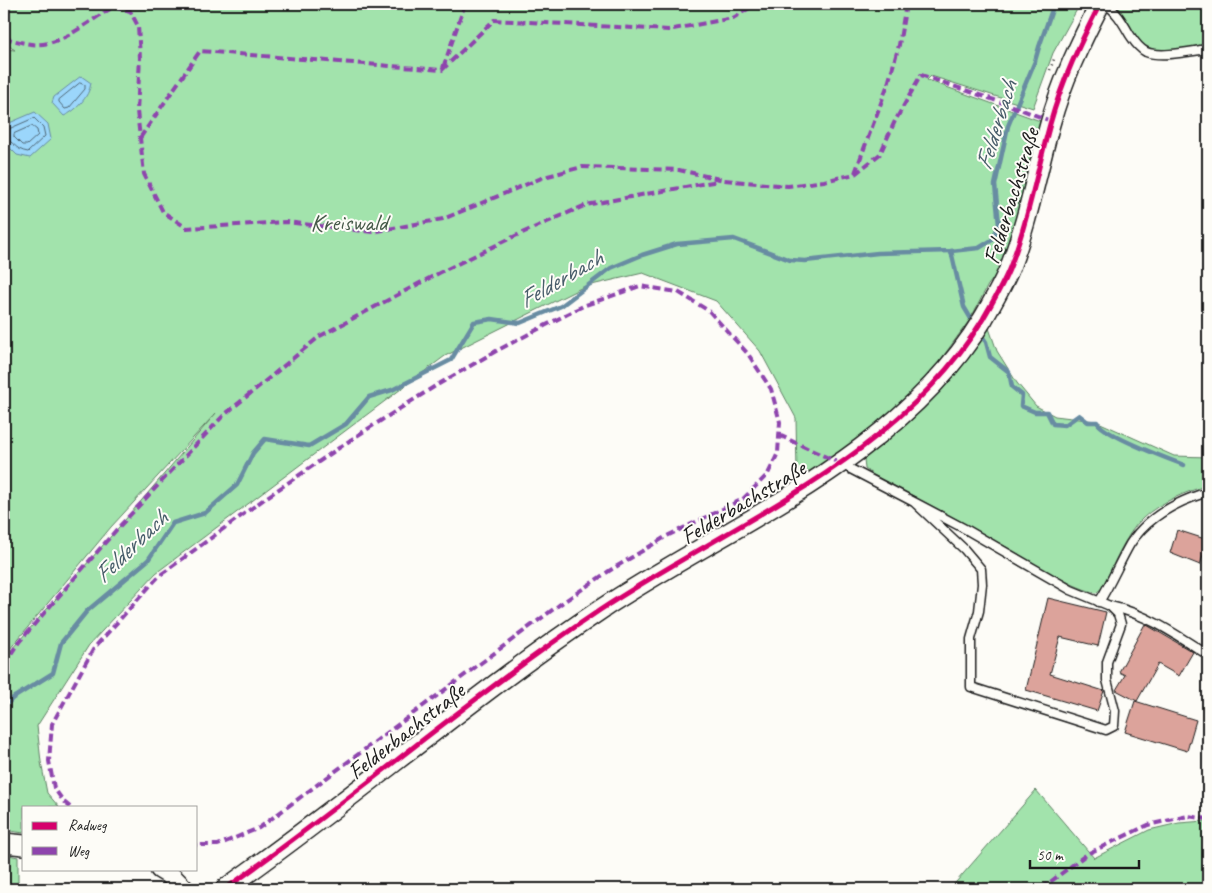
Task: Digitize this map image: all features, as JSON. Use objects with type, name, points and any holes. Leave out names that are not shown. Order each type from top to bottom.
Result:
[{"type":"street","name":"Felderbachstraße","points":[[225,889],[274,855],[478,697],[600,610],[783,500],[839,464],[889,427],[939,379],[982,320],[1009,270],[1025,223],[1051,121],[1068,70],[1100,4]]},
{"type":"street","points":[[4,843],[22,845]]},
{"type":"street","points":[[162,870],[170,875],[184,889]]},
{"type":"lane","points":[[1106,4],[1114,10],[1136,44],[1145,51],[1153,54],[1208,49]]},
{"type":"lane","points":[[839,464],[967,530],[1054,581],[1099,602],[1126,610],[1158,624],[1208,655]]},
{"type":"lane","points":[[1099,602],[1110,585],[1131,543],[1143,528],[1156,515],[1189,498],[1208,492]]},
{"type":"lane","points":[[914,502],[964,549],[981,569],[982,584],[971,639],[971,687],[1106,730],[1114,726],[1115,711],[1107,680],[1107,662],[1121,624],[1118,614],[1110,606]]},
{"type":"green space","name":"Kreiswald","points":[[4,4],[1080,4],[1053,53],[1033,108],[931,76],[927,80],[1043,122],[1006,263],[988,285],[971,318],[931,373],[887,419],[777,496],[797,473],[796,418],[760,351],[716,301],[643,273],[583,287],[445,356],[156,573],[89,645],[37,726],[47,793],[58,806],[22,806],[22,833],[4,830],[4,658],[216,413],[111,527],[4,656],[4,49],[15,50],[4,43]]},
{"type":"green space","points":[[1117,4],[1208,4],[1208,44],[1170,50],[1151,48],[1137,38]]},
{"type":"green space","points":[[990,323],[989,328],[997,351],[1017,383],[1036,406],[1055,416],[1096,421],[1174,456],[1208,457],[1208,485],[1165,502],[1143,518],[1120,551],[1102,588],[1096,593],[1060,578],[865,469],[864,459],[918,410]]},
{"type":"green space","points":[[1036,790],[1094,858],[1149,830],[1179,823],[1205,821],[1208,823],[1208,889],[950,889]]},
{"type":"green space","points":[[4,854],[18,857],[18,889],[4,889]]},
{"type":"water","points":[[81,76],[91,83],[88,93],[77,107],[64,116],[52,103],[54,97]]},
{"type":"water","points":[[35,112],[48,124],[51,139],[30,158],[17,155],[4,142],[4,127]]},
{"type":"building","points":[[1177,530],[1208,540],[1200,565],[1170,553]]},
{"type":"building","points":[[1048,598],[1106,612],[1098,646],[1060,637],[1050,674],[1104,691],[1097,711],[1026,690]]},
{"type":"building","points":[[1145,624],[1193,652],[1179,676],[1158,664],[1137,701],[1116,690],[1125,675],[1119,672]]},
{"type":"building","points":[[1135,701],[1196,720],[1187,751],[1125,732]]},
{"type":"waterway","name":"Felderbach","points":[[4,707],[13,698],[53,673],[61,643],[87,611],[148,560],[173,523],[205,513],[237,485],[253,453],[265,439],[309,446],[346,424],[369,397],[392,390],[451,360],[474,322],[492,319],[520,323],[561,306],[611,268],[642,255],[677,244],[734,239],[790,260],[805,261],[878,253],[951,251],[979,248],[992,240],[999,225],[995,185],[1008,126],[1035,61],[1054,4]]},
{"type":"waterway","points":[[951,251],[964,307],[973,322]]},
{"type":"waterway","points":[[980,333],[986,342],[990,357],[1009,372],[1012,387],[1022,395],[1021,406],[1035,412],[1047,412],[1053,424],[1065,425],[1079,415],[1088,422],[1097,422],[1123,440],[1184,465]]},
{"type":"marked path","points":[[443,68],[465,4]]},
{"type":"marked path","points":[[140,138],[200,51],[442,70],[494,20],[668,30],[733,18],[756,4]]},
{"type":"marked path","points":[[855,173],[888,84],[899,45],[906,4]]},
{"type":"marked path","points":[[4,38],[31,44],[52,42],[74,32],[113,7],[130,11],[138,26],[140,58],[137,111],[144,174],[163,212],[187,228],[286,222],[372,232],[443,219],[544,177],[582,167],[679,170],[724,180],[788,186],[824,181],[855,174],[880,154],[895,121],[921,75],[1051,121]]},
{"type":"marked path","points":[[4,664],[19,642],[117,529],[223,416],[320,336],[439,273],[513,237],[586,205],[718,181]]},
{"type":"marked path","points":[[69,806],[54,788],[49,761],[52,724],[94,648],[159,576],[267,497],[355,437],[437,385],[498,350],[583,306],[640,286],[678,292],[709,311],[748,354],[771,389],[780,422],[778,453],[768,474],[743,499],[667,536],[609,571],[559,605],[259,828],[218,845],[198,845]]},
{"type":"marked path","points":[[779,435],[839,463]]},
{"type":"marked path","points":[[1041,889],[1087,854],[1148,825],[1188,816],[1208,819]]},
{"type":"cycle path","points":[[225,889],[552,643],[651,578],[809,484],[859,450],[906,411],[948,368],[983,319],[1004,280],[1022,232],[1060,93],[1100,4]]}]
